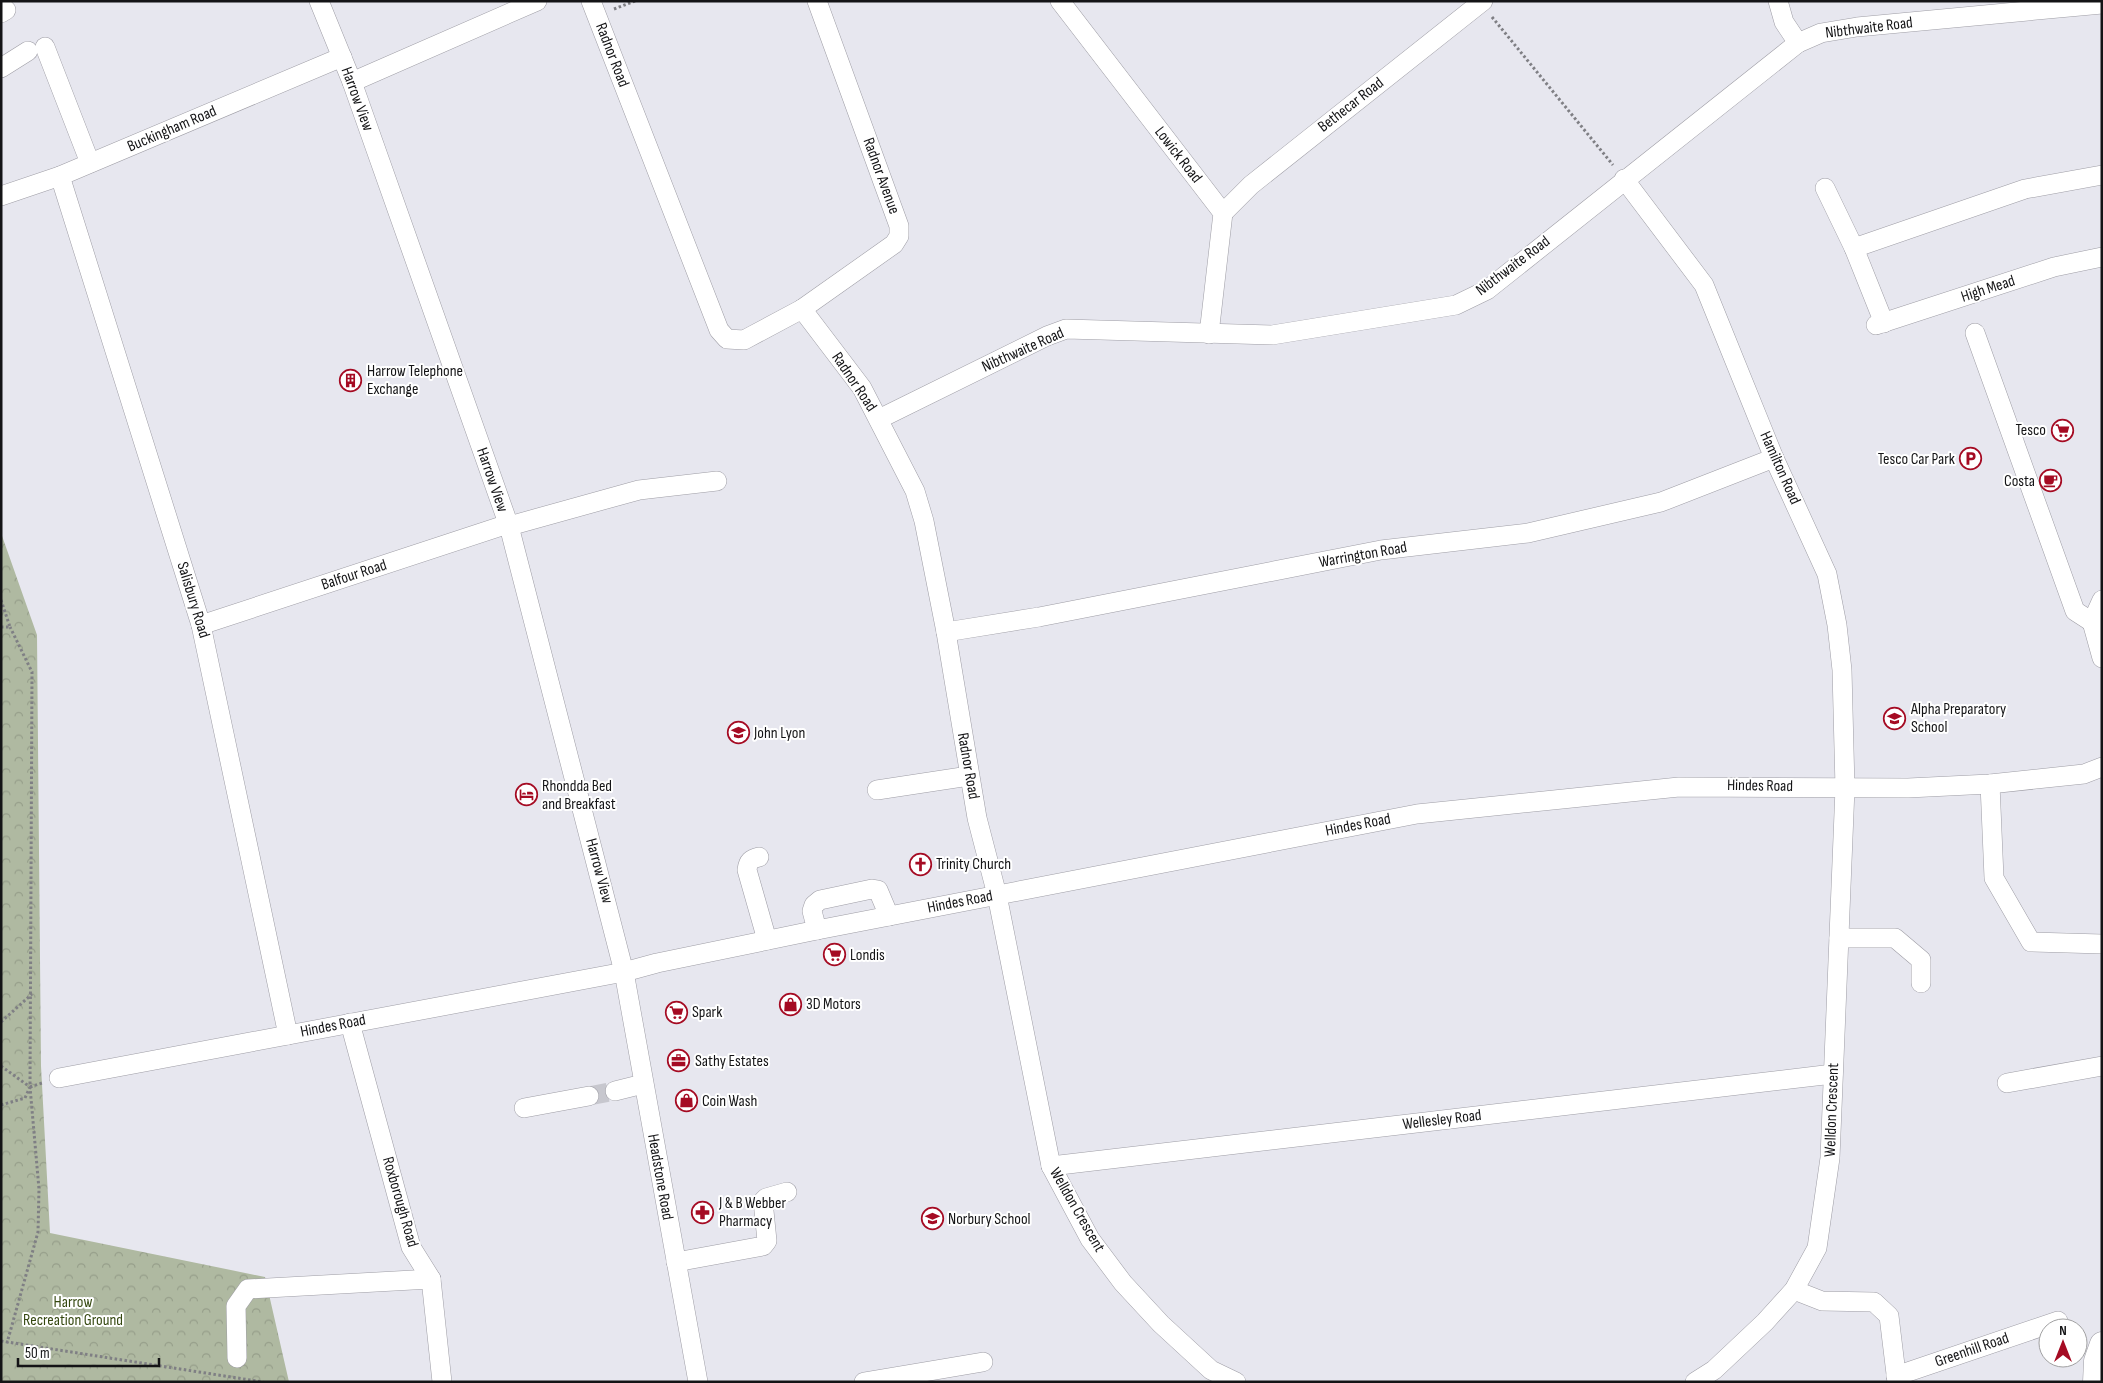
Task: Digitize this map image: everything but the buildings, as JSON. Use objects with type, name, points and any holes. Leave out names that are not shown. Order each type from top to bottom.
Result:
[{"type":"main road","points":[[2095,1382],[2096,1361],[2102,1344]]},
{"type":"street","name":"Harrow View","points":[[319,1],[352,82],[508,525],[616,974]]},
{"type":"street","points":[[352,82],[537,1]]},
{"type":"street","name":"Radnor Avenue","points":[[802,309],[894,244],[899,236],[899,226],[817,1]]},
{"type":"street","name":"Lowick Road","points":[[1060,1],[1223,212]]},
{"type":"street","points":[[1778,1],[1784,22],[1798,43]]},
{"type":"street","name":"Bethecar Road","points":[[1223,212],[1251,185],[1481,2]]},
{"type":"street","name":"Nibthwaite Road","points":[[879,419],[1047,336],[1066,330],[1272,335],[1456,305],[1487,290],[1624,179],[1798,43],[1821,33],[1857,27],[2102,4]]},
{"type":"street","name":"Radnor Road","points":[[594,8],[719,330],[728,339],[744,340],[802,309],[862,388],[915,491],[924,521],[946,632],[977,818],[997,895]]},
{"type":"street","points":[[1,68],[36,49],[90,163]]},
{"type":"street","name":"Buckingham Road","points":[[1,196],[60,176],[342,57]]},
{"type":"street","points":[[1825,188],[1854,248],[2025,190],[2102,175]]},
{"type":"street","name":"Salisbury Road","points":[[60,176],[201,625],[288,1034]]},
{"type":"street","name":"Hamilton Road","points":[[1624,179],[1704,285],[1774,458],[1827,574],[1837,625],[1842,670],[1845,788]]},
{"type":"street","points":[[1209,334],[1223,212]]},
{"type":"street","name":"High Mead","points":[[1854,248],[1880,324],[2054,267],[2102,257]]},
{"type":"street","points":[[1975,333],[2075,611],[2092,622]]},
{"type":"street","name":"Warrington Road","points":[[946,632],[1039,617],[1381,550],[1528,533],[1661,502],[1774,458]]},
{"type":"street","name":"Balfour Road","points":[[201,625],[508,525],[640,490],[717,482]]},
{"type":"street","points":[[2102,600],[2092,622],[2102,658]]},
{"type":"street","name":"Hindes Road","points":[[59,1078],[616,974],[657,963],[817,930],[1435,812],[1679,787],[1845,788],[1990,784],[2076,775],[2102,767]]},
{"type":"street","points":[[877,790],[969,776]]},
{"type":"street","points":[[1990,784],[1994,878],[2031,942],[2102,944]]},
{"type":"street","name":"Welldon Crescent","points":[[1694,1382],[1716,1376],[1794,1290],[1817,1248],[1830,1158],[1845,788]]},
{"type":"street","points":[[759,857],[753,858],[748,863],[748,870],[767,940]]},
{"type":"street","points":[[817,930],[812,911],[814,905],[820,900],[872,889],[878,890],[882,895],[889,916]]},
{"type":"street","name":"Welldon Crescent","points":[[997,895],[1051,1166],[1090,1239],[1123,1283],[1208,1376],[1236,1382]]},
{"type":"street","points":[[1839,938],[1895,938],[1921,960],[1921,983]]},
{"type":"street","name":"Headstone Road","points":[[616,974],[643,1084],[698,1382]]},
{"type":"street","name":"Roxborough Road","points":[[350,1023],[411,1247],[431,1279],[442,1382]]},
{"type":"street","points":[[2007,1083],[2102,1066]]},
{"type":"street","name":"Wellesley Road","points":[[1051,1166],[1833,1074]]},
{"type":"street","points":[[615,1091],[643,1084]]},
{"type":"street","points":[[524,1108],[589,1096]]},
{"type":"street","points":[[676,1262],[763,1246],[766,1241],[763,1201],[766,1198],[787,1192]]},
{"type":"street","points":[[237,1358],[236,1306],[248,1289],[431,1279]]},
{"type":"street","name":"Greenhill Road","points":[[1794,1290],[1822,1301],[1874,1302],[1889,1316],[1897,1379],[2038,1327]]},
{"type":"street","points":[[864,1382],[921,1377],[983,1362]]},
{"type":"path","points":[[594,8],[635,1]]},
{"type":"path","points":[[1481,2],[1624,179]]},
{"type":"path","points":[[1,600],[10,628],[32,672],[32,994],[30,1087],[38,1170],[38,1232],[7,1343]]},
{"type":"path","points":[[1,627],[10,628]]},
{"type":"path","points":[[1,1022],[32,994]]},
{"type":"path","points":[[1,1066],[30,1087]]},
{"type":"path","points":[[1,1105],[25,1098],[30,1087]]},
{"type":"path","points":[[1,1341],[263,1382]]},
{"type":"green space","name":"Harrow Recreation Ground","points":[[1,533],[37,635],[41,1066],[50,1233],[265,1277],[289,1382],[1,1382]]},
{"type":"tunnel","points":[[589,1096],[615,1091]]},
{"type":"place","name":"Harrow Telephone Exchange","points":[[351,380]]},
{"type":"place","name":"Tesco","points":[[2062,430]]},
{"type":"place","name":"Tesco Car Park","points":[[1971,459]]},
{"type":"place","name":"Costa","points":[[2051,481]]},
{"type":"place","name":"Alpha Preparatory School","points":[[1895,718]]},
{"type":"place","name":"John Lyon","points":[[738,733]]},
{"type":"place","name":"Rhondda Bed and Breakfast","points":[[526,795]]},
{"type":"place","name":"Trinity Church","points":[[920,864]]},
{"type":"place","name":"Londis","points":[[834,955]]},
{"type":"place","name":"3D Motors","points":[[790,1004]]},
{"type":"place","name":"Spark","points":[[676,1012]]},
{"type":"place","name":"Sathy Estates","points":[[679,1061]]},
{"type":"place","name":"Coin Wash","points":[[686,1101]]},
{"type":"place","name":"J & B Webber Pharmacy","points":[[703,1212]]},
{"type":"place","name":"Norbury School","points":[[932,1219]]}]
